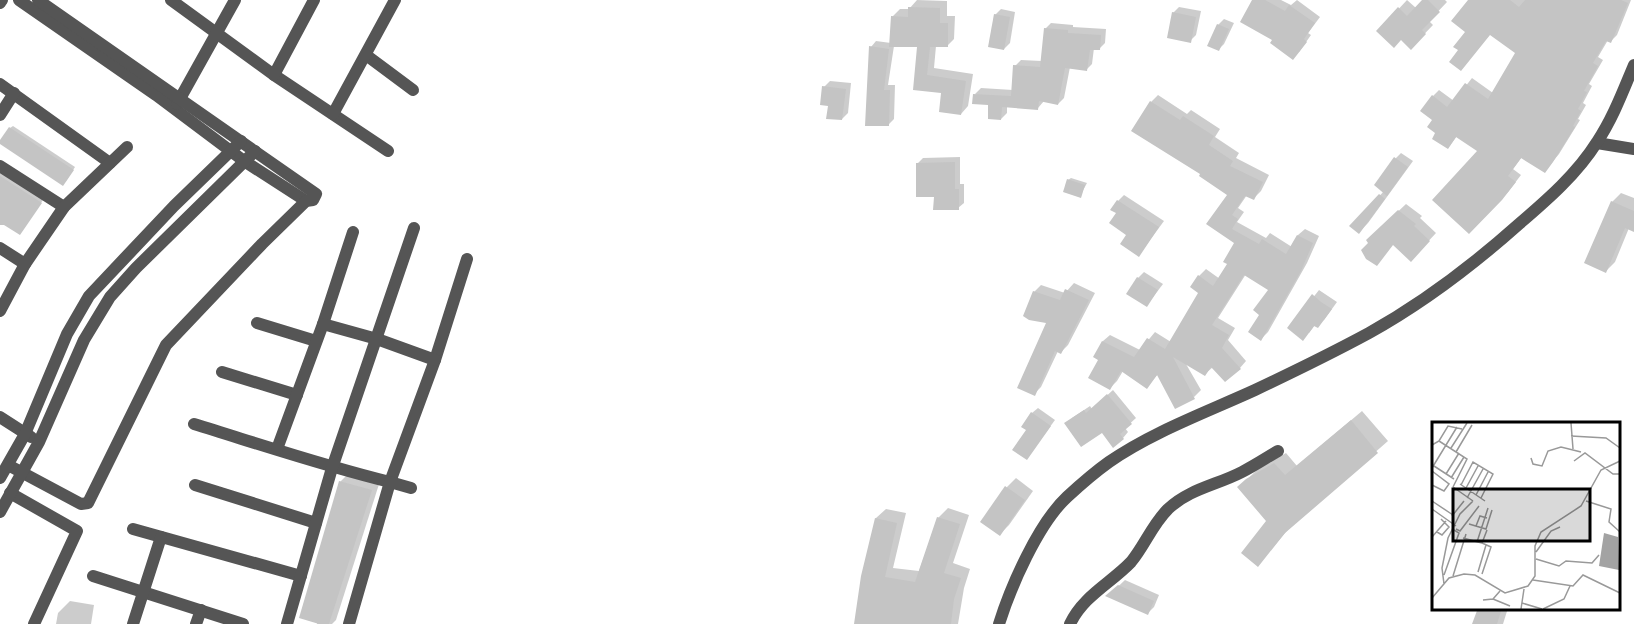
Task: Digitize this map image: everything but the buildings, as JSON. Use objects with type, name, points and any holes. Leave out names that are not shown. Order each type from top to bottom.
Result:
[{"type":"street","points":[[8,465],[81,504],[88,503],[166,345],[306,201],[313,200],[316,194],[255,151],[237,146],[19,0]]},
{"type":"street","points":[[38,0],[177,104]]},
{"type":"street","points":[[171,0],[274,75],[388,151]]},
{"type":"street","points":[[177,104],[235,0]]},
{"type":"street","points":[[274,75],[314,0]]},
{"type":"street","points":[[333,114],[395,0]]},
{"type":"street","points":[[366,55],[413,90]]},
{"type":"street","points":[[999,624],[1015,580],[1040,534],[1066,498],[1109,463],[1156,436],[1309,364],[1371,332],[1468,267],[1534,211],[1603,144],[1634,65]]},
{"type":"street","points":[[0,84],[110,163]]},
{"type":"street","points":[[0,115],[14,93]]},
{"type":"street","points":[[1603,144],[1634,149]]},
{"type":"street","points":[[237,146],[244,161],[306,201]]},
{"type":"street","points":[[0,478],[25,434],[67,334],[88,296],[174,206],[237,146]]},
{"type":"street","points":[[0,310],[24,264],[64,207],[127,147]]},
{"type":"street","points":[[0,512],[39,441],[84,340],[110,297],[136,268],[255,151]]},
{"type":"street","points":[[0,166],[64,207]]},
{"type":"street","points":[[287,624],[332,468],[414,228]]},
{"type":"street","points":[[277,449],[323,324],[353,232]]},
{"type":"street","points":[[0,249],[24,264]]},
{"type":"street","points":[[349,624],[390,482],[435,360],[467,259]]},
{"type":"street","points":[[257,323],[316,341]]},
{"type":"street","points":[[323,324],[377,339],[435,360]]},
{"type":"street","points":[[222,372],[297,395]]},
{"type":"street","points":[[0,417],[39,441]]},
{"type":"street","points":[[194,424],[332,468],[411,488]]},
{"type":"street","points":[[1070,624],[1089,598],[1130,562],[1155,524],[1178,501],[1191,493],[1242,472],[1278,451]]},
{"type":"street","points":[[195,485],[316,523]]},
{"type":"street","points":[[10,493],[77,531],[34,624]]},
{"type":"street","points":[[133,529],[301,576]]},
{"type":"street","points":[[133,624],[161,537]]},
{"type":"street","points":[[93,576],[243,624]]},
{"type":"street","points":[[196,624],[201,610]]}]
